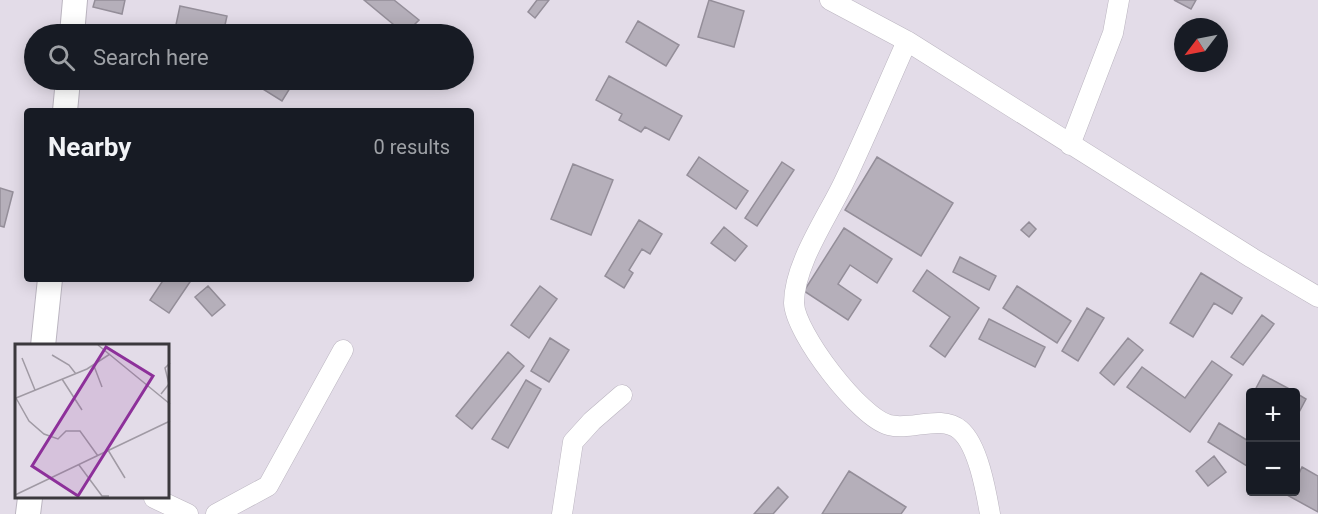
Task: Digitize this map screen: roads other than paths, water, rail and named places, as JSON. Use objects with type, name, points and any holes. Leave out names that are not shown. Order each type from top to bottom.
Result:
[{"type":"street","points":[[73,24],[75,0]]},
{"type":"street","points":[[830,0],[907,41],[1070,145],[1318,297]]},
{"type":"street","points":[[1070,145],[1113,33],[1119,0]]},
{"type":"street","points":[[907,41],[844,184],[813,240],[798,279],[794,304],[804,331],[830,373],[868,413],[887,425],[906,427],[945,423],[959,429],[970,443],[986,489],[990,514]]},
{"type":"street","points":[[65,108],[67,90]]},
{"type":"street","points":[[44,344],[50,282]]},
{"type":"street","points":[[216,514],[268,486],[343,350]]},
{"type":"street","points":[[562,514],[573,442],[592,421],[622,395]]},
{"type":"street","points":[[28,514],[30,499]]},
{"type":"street","points":[[156,499],[188,514]]}]
